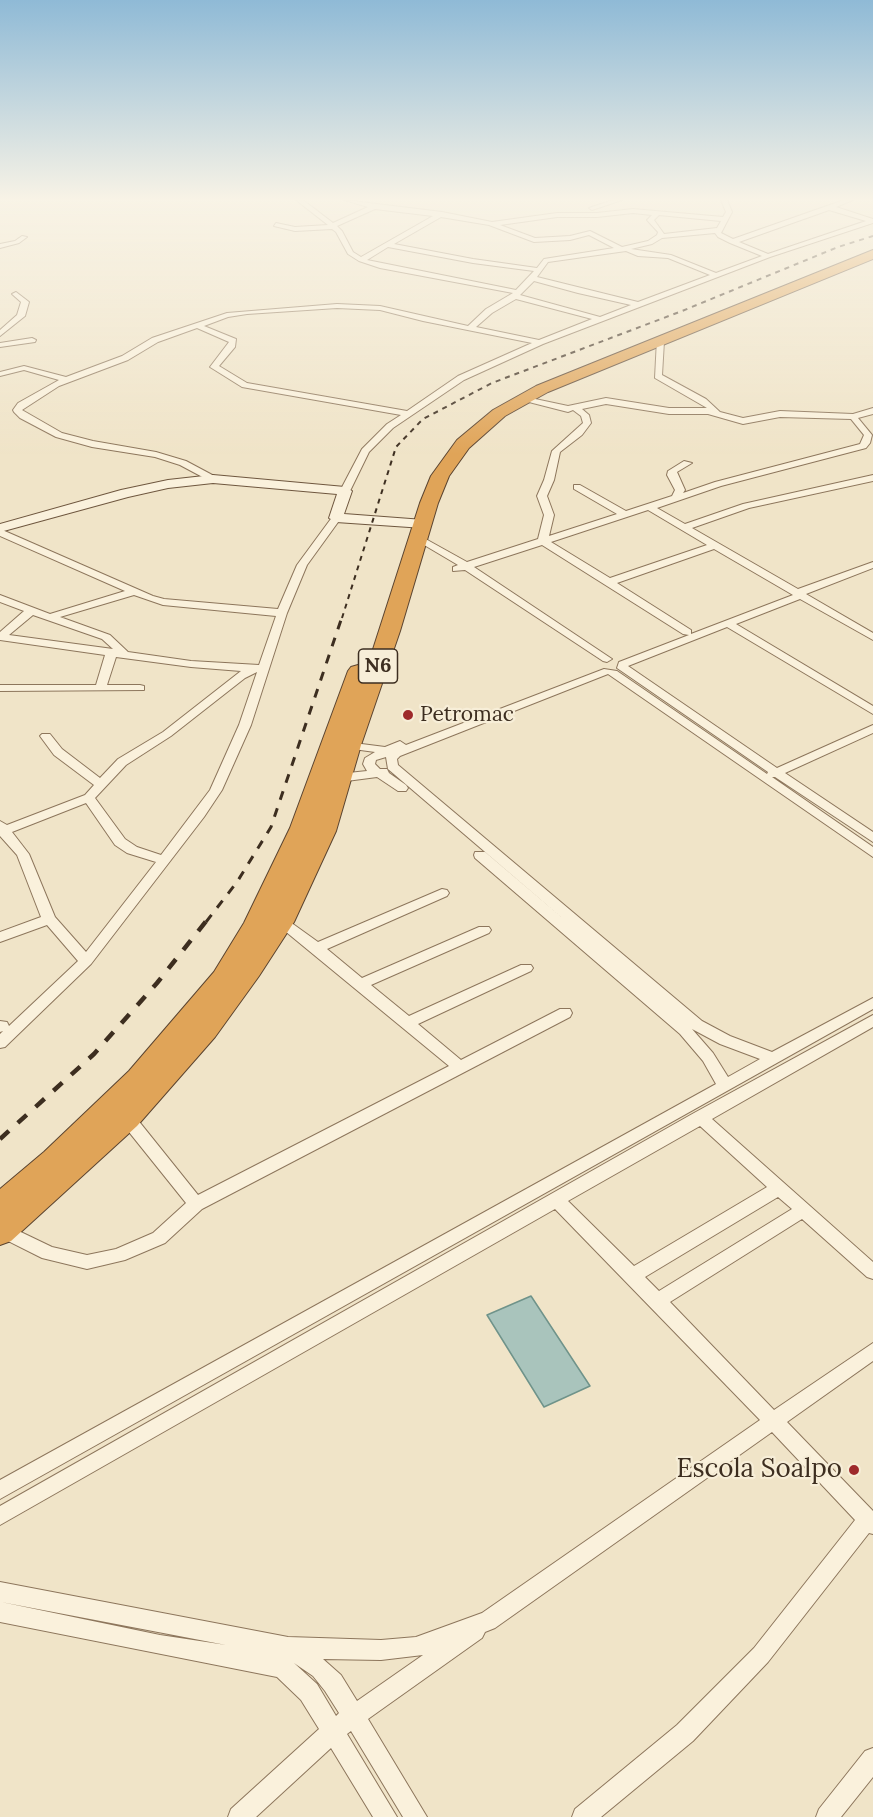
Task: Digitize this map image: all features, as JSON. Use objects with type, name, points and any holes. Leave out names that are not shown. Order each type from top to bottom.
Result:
[{"type":"highway","name":"N6","points":[[1,1231],[127,1118],[206,1030],[281,922],[324,831],[418,533],[425,480],[438,457],[478,417],[559,374],[781,285]]},
{"type":"highway","name":"N6","points":[[0,1206],[55,1160],[139,1078],[223,978],[257,923],[302,828],[440,476],[463,444],[499,413],[565,378],[798,285]]},
{"type":"street","points":[[472,285],[517,294],[600,319]]},
{"type":"street","points":[[470,328],[489,311],[517,294],[526,285]]},
{"type":"street","points":[[557,285],[641,305]]},
{"type":"street","points":[[0,1043],[3,1028],[86,961],[135,900],[216,790],[244,725],[258,668],[302,566],[336,518],[345,491],[365,451],[407,413],[461,378],[540,342],[694,285]]},
{"type":"street","points":[[0,334],[21,316],[25,302],[16,294]]},
{"type":"street","points":[[213,479],[183,463],[156,455],[92,444],[59,435],[16,410],[44,391],[125,358],[155,340],[227,315],[247,312],[362,306],[540,342]]},
{"type":"street","points":[[196,325],[233,341],[231,347],[214,367],[245,385],[407,413]]},
{"type":"street","points":[[0,345],[32,340]]},
{"type":"street","points":[[660,341],[658,376],[703,400],[716,412]]},
{"type":"street","points":[[0,374],[24,368],[67,380]]},
{"type":"street","points":[[524,398],[559,408],[612,402],[661,411],[716,412],[743,421],[780,414],[853,417],[873,411]]},
{"type":"street","points":[[543,542],[549,515],[542,496],[549,480],[556,451],[579,433],[587,423],[585,416],[575,408]]},
{"type":"street","points":[[462,568],[676,497],[863,446],[868,435],[853,417]]},
{"type":"street","points":[[676,497],[680,490],[672,475],[673,471],[687,463]]},
{"type":"street","points":[[684,527],[746,506],[873,478]]},
{"type":"street","points":[[0,528],[126,493],[168,484],[213,479],[345,491]]},
{"type":"street","points":[[577,487],[625,515]]},
{"type":"street","points":[[649,507],[873,637]]},
{"type":"street","points":[[336,518],[418,533],[462,568],[771,775],[873,838]]},
{"type":"street","points":[[0,532],[131,592],[163,602],[282,613]]},
{"type":"street","points":[[543,542],[687,632]]},
{"type":"street","points":[[609,582],[715,545]]},
{"type":"street","points":[[339,778],[387,762],[396,753],[610,666],[687,632],[873,565]]},
{"type":"street","points":[[49,617],[131,592]]},
{"type":"street","points":[[610,666],[729,624],[798,593]]},
{"type":"street","points":[[0,598],[106,637],[118,652]]},
{"type":"street","points":[[31,611],[0,637],[191,664],[258,668]]},
{"type":"street","points":[[729,624],[873,711]]},
{"type":"street","points":[[100,688],[118,652]]},
{"type":"street","points":[[86,961],[49,919],[22,854],[1,829],[89,798],[122,762],[167,734],[241,675],[258,668]]},
{"type":"street","points":[[0,688],[140,688]]},
{"type":"street","points":[[771,775],[873,729]]},
{"type":"street","points":[[46,736],[58,752],[100,785]]},
{"type":"street","points":[[350,745],[370,747],[387,762],[390,778],[630,976],[697,1025],[725,1040],[772,1058]]},
{"type":"street","points":[[771,775],[873,853]]},
{"type":"street","points":[[89,798],[120,842],[132,850],[164,860]]},
{"type":"street","points":[[317,948],[442,892]]},
{"type":"street","points":[[0,937],[49,919]]},
{"type":"street","points":[[281,922],[317,948],[460,1067]]},
{"type":"street","points":[[360,984],[484,930]]},
{"type":"street","points":[[407,1023],[526,968]]},
{"type":"street","points":[[630,976],[685,1030],[708,1057],[724,1084]]},
{"type":"street","points":[[0,1490],[724,1084],[873,1003]]},
{"type":"street","points":[[1,1231],[48,1253],[87,1262],[119,1255],[159,1238],[196,1204],[565,1013]]},
{"type":"street","points":[[0,1516],[873,1020]]},
{"type":"street","points":[[700,1117],[873,1272]]},
{"type":"street","points":[[127,1118],[196,1204]]},
{"type":"street","points":[[633,1275],[779,1188]]},
{"type":"street","points":[[556,1199],[633,1275],[870,1522],[761,1655],[685,1733],[583,1817]]},
{"type":"street","points":[[658,1301],[803,1210]]},
{"type":"street","points":[[239,1817],[334,1730],[873,1351]]},
{"type":"street","points":[[0,1592],[288,1647],[381,1650],[416,1647],[489,1621]]},
{"type":"street","points":[[0,1612],[160,1645],[262,1662],[283,1668],[309,1692],[381,1810],[397,1787]]},
{"type":"street","points":[[288,1647],[320,1670],[333,1683],[416,1817]]},
{"type":"street","points":[[827,1817],[873,1759]]},
{"type":"water","points":[[531,1296],[590,1386],[544,1407],[487,1315]]},
{"type":"railway","points":[[342,618],[396,447],[423,419],[492,383],[746,285]]},
{"type":"railway","points":[[206,922],[237,882],[271,827],[342,617]]},
{"type":"railway","points":[[0,1139],[94,1054],[157,983],[207,920]]},
{"type":"place","name":"Petromac","points":[[408,715]]},
{"type":"place","name":"Escola Soalpo","points":[[854,1470]]}]
